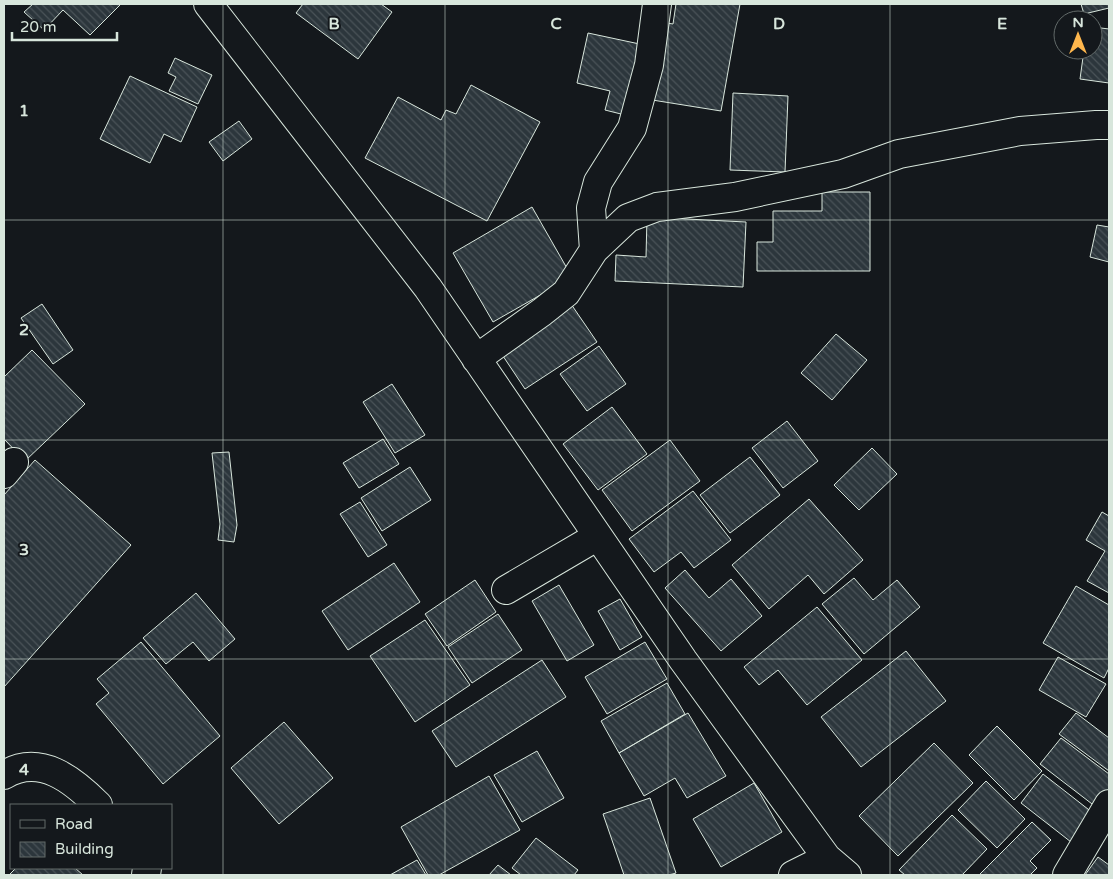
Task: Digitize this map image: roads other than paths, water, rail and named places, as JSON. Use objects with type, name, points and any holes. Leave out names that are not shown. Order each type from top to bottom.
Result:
[{"type":"street","points":[[208,4],[428,288],[682,660],[837,867],[793,875]]},
{"type":"street","points":[[594,250],[591,208],[593,200],[598,182],[632,128],[649,65],[657,4]]},
{"type":"street","points":[[476,358],[566,293],[594,250],[628,218],[657,207],[744,195],[844,174],[899,154],[1020,131],[1109,125]]},
{"type":"street","points":[[506,590],[598,536]]},
{"type":"street","points":[[4,775],[14,769],[40,768],[59,774],[79,786],[97,804]]},
{"type":"street","points":[[1067,875],[1109,804]]}]
